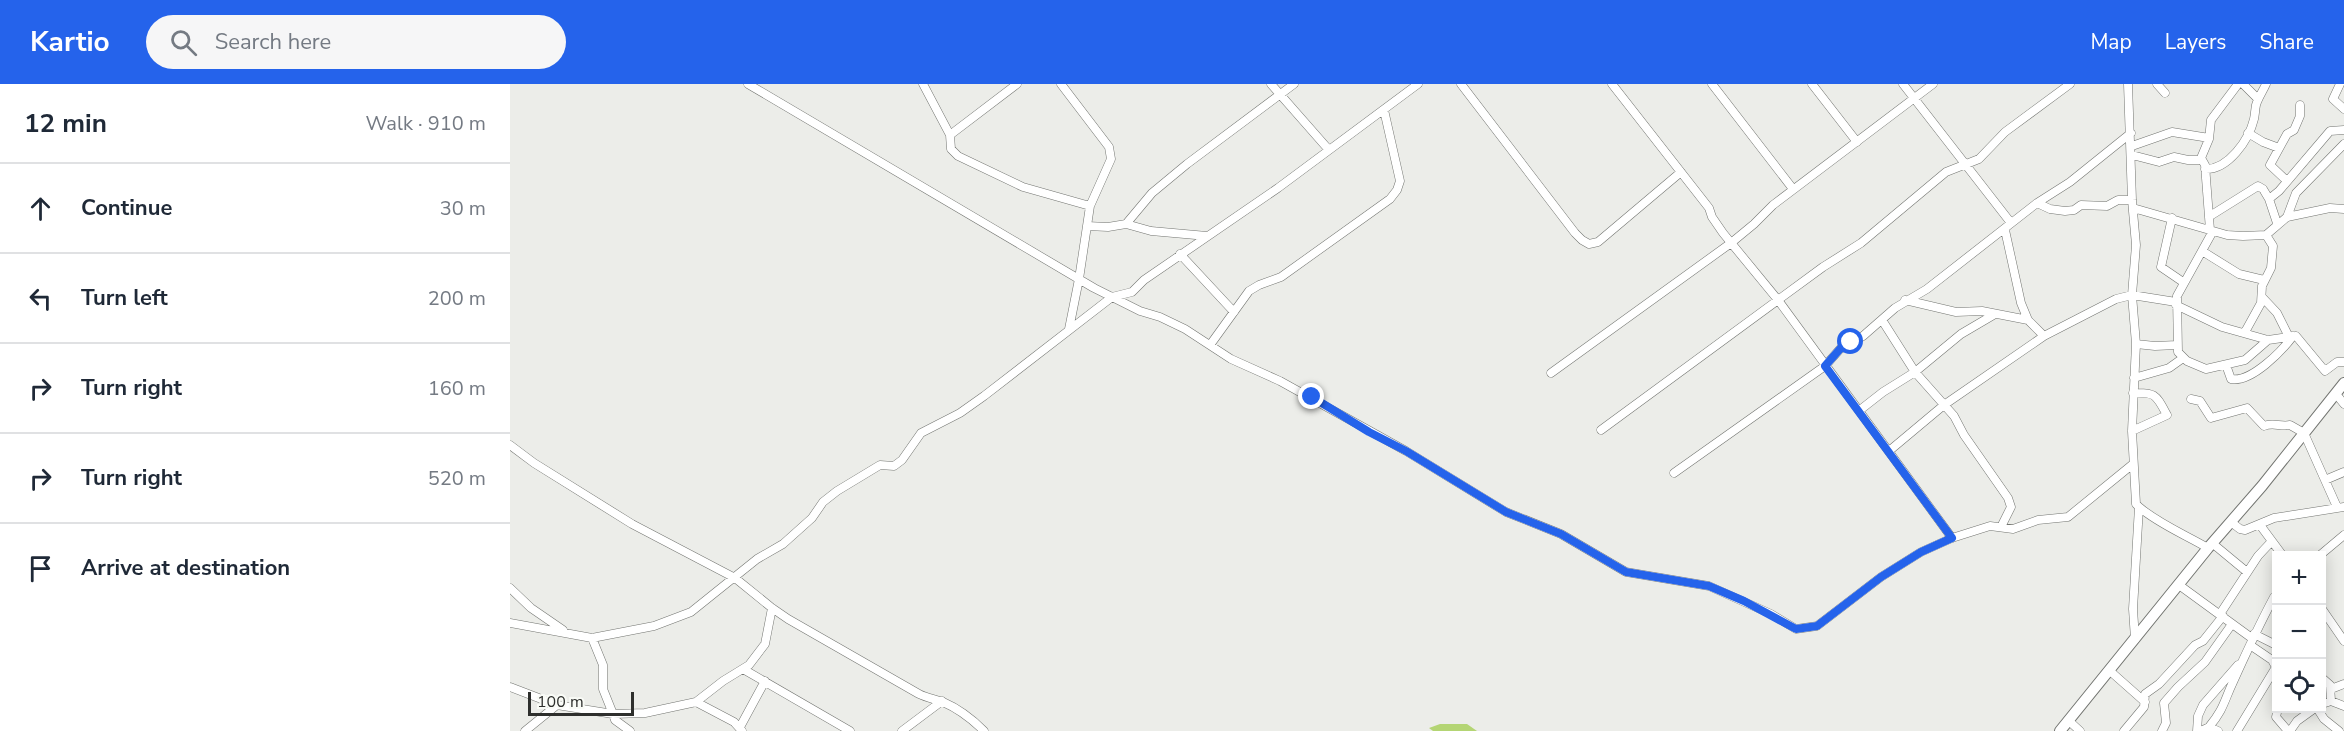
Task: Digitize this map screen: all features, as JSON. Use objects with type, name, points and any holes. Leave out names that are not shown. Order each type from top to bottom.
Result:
[{"type":"street","points":[[748,84],[1079,279],[1140,311],[1160,317],[1185,329],[1231,359],[1329,407],[1506,512],[1561,534],[1626,572],[1709,586],[1744,601],[1796,629],[1817,626],[1881,577],[1921,552],[1952,538],[1990,526],[2017,528],[2038,520],[2068,517],[2133,464]]},
{"type":"street","points":[[923,84],[950,135],[951,149],[958,156],[1023,187],[1090,206]]},
{"type":"street","points":[[950,135],[1017,84]]},
{"type":"street","points":[[1061,84],[1109,147],[1111,159],[1090,206],[1069,329]]},
{"type":"street","points":[[1271,84],[1329,150]]},
{"type":"street","points":[[1126,224],[1152,193],[1186,164],[1294,84]]},
{"type":"street","points":[[510,623],[592,638],[654,626],[691,612],[758,559],[783,544],[812,518],[823,502],[837,490],[880,465],[894,466],[902,460],[921,433],[960,413],[1112,297],[1132,292],[1144,280],[1209,236],[1418,84]]},
{"type":"street","points":[[1461,84],[1575,233],[1589,244],[1598,242],[1681,172]]},
{"type":"street","points":[[1612,84],[1709,208],[1712,217],[1731,243],[1778,300],[1952,538]]},
{"type":"street","points":[[1712,84],[1793,189]]},
{"type":"street","points":[[1812,84],[1857,142]]},
{"type":"street","points":[[1903,84],[2011,223]]},
{"type":"street","points":[[1551,373],[1731,243],[1793,189],[1933,84]]},
{"type":"street","points":[[1601,430],[1778,300],[1861,243],[1946,172],[1979,159],[2005,132],[2070,84]]},
{"type":"street","points":[[2128,84],[2132,204],[2136,245],[2132,295],[2136,344],[2132,431],[2136,504],[2157,521],[2210,546],[2247,572]]},
{"type":"street","points":[[2157,84],[2165,93]]},
{"type":"street","points":[[2258,99],[2238,84],[2211,120],[2209,138],[2201,157],[2205,169],[2206,195],[2212,231],[2184,282],[2176,304],[2177,345],[2178,352],[2183,358],[2203,369],[2246,360],[2268,340]]},
{"type":"street","points":[[2205,169],[2215,169],[2225,163],[2248,133],[2253,123],[2258,99],[2266,84]]},
{"type":"street","points":[[2340,84],[2333,100],[2344,109]]},
{"type":"street","points":[[2286,180],[2270,165],[2287,134],[2295,130],[2300,116],[2300,105]]},
{"type":"street","points":[[1210,345],[1249,291],[1281,278],[1390,199],[1397,190],[1400,181],[1384,110]]},
{"type":"street","points":[[2269,199],[2279,191],[2330,131],[2344,130]]},
{"type":"street","points":[[2132,150],[2172,132],[2209,138]]},
{"type":"street","points":[[1674,473],[1825,366],[1840,349],[1863,336],[1905,300],[1927,288],[2037,203],[2070,182],[2131,133]]},
{"type":"street","points":[[2248,133],[2279,148]]},
{"type":"street","points":[[2287,217],[2296,193],[2344,144]]},
{"type":"street","points":[[2132,150],[2159,162],[2174,156],[2188,160],[2202,160]]},
{"type":"street","points":[[2210,216],[2258,186],[2263,189],[2269,199],[2277,223]]},
{"type":"street","points":[[2037,203],[2050,209],[2065,211],[2074,210],[2081,205],[2107,207],[2118,200],[2212,231],[2231,235],[2266,235],[2277,223],[2287,217],[2330,207],[2344,209]]},
{"type":"street","points":[[2172,218],[2163,253],[2162,267],[2184,282]]},
{"type":"street","points":[[1087,226],[1108,227],[1126,224],[1151,231],[1209,236]]},
{"type":"street","points":[[2005,230],[2009,259],[2017,281],[2021,303],[2028,320],[2044,336]]},
{"type":"street","points":[[2246,333],[2262,297],[2264,280],[2271,268],[2273,250],[2266,235]]},
{"type":"street","points":[[2202,251],[2239,274],[2264,280]]},
{"type":"street","points":[[1180,254],[1234,312]]},
{"type":"street","points":[[1889,451],[1944,405],[2044,336],[2116,299],[2132,295],[2176,304],[2222,327],[2268,340],[2298,337],[2324,370],[2337,362],[2344,362]]},
{"type":"street","points":[[2262,297],[2277,313],[2291,337]]},
{"type":"street","points":[[1905,300],[1956,312],[1982,311],[2028,320]]},
{"type":"street","points":[[1860,410],[1915,372],[1961,334],[1995,314]]},
{"type":"street","points":[[1882,320],[1915,372],[1944,405],[2008,498],[2011,507],[2001,527]]},
{"type":"street","points":[[2226,365],[2231,380],[2242,379],[2274,357],[2291,337]]},
{"type":"street","points":[[2136,344],[2177,345]]},
{"type":"street","points":[[2134,378],[2169,368],[2183,358]]},
{"type":"street","points":[[2060,731],[2344,383]]},
{"type":"street","points":[[2132,431],[2167,415],[2156,396],[2147,392],[2133,393]]},
{"type":"street","points":[[2336,394],[2344,404]]},
{"type":"street","points":[[2191,399],[2200,401],[2211,418],[2247,408],[2264,426],[2270,423],[2282,426],[2290,424],[2304,433],[2325,480],[2341,507],[2274,518],[2245,530],[2231,522]]},
{"type":"street","points":[[510,445],[534,463],[632,524],[735,578],[772,608],[919,694],[942,701],[974,727],[984,731]]},
{"type":"street","points":[[2325,480],[2344,472]]},
{"type":"street","points":[[2135,639],[2133,609],[2139,507]]},
{"type":"street","points":[[2260,525],[2280,551]]},
{"type":"street","points":[[2324,551],[2344,535]]},
{"type":"street","points":[[2124,731],[2144,707],[2145,694],[2159,684],[2195,645],[2203,641],[2222,615],[2247,572],[2272,541]]},
{"type":"street","points":[[2179,585],[2252,639],[2272,660],[2276,668],[2237,731]]},
{"type":"street","points":[[510,588],[551,623],[570,634]]},
{"type":"street","points":[[2244,660],[2204,705],[2198,716],[2199,731],[2209,727],[2224,708],[2232,684],[2244,660],[2252,639],[2272,601]]},
{"type":"street","points":[[510,687],[557,705],[613,714],[645,713],[696,702],[749,665],[765,645],[772,608]]},
{"type":"street","points":[[2326,615],[2344,641]]},
{"type":"street","points":[[2162,731],[2166,723],[2164,703],[2205,662],[2232,624]]},
{"type":"street","points":[[592,638],[603,665],[603,688],[615,720],[630,731]]},
{"type":"street","points":[[2252,639],[2272,644]]},
{"type":"street","points":[[743,669],[850,731]]},
{"type":"street","points":[[2110,671],[2145,702]]},
{"type":"street","points":[[696,702],[741,729],[765,681]]},
{"type":"street","points":[[2326,681],[2331,689],[2331,701]]},
{"type":"street","points":[[2331,689],[2344,684]]},
{"type":"street","points":[[902,731],[942,701]]},
{"type":"street","points":[[2326,703],[2331,701],[2344,706]]},
{"type":"street","points":[[525,731],[557,705]]},
{"type":"street","points":[[2276,713],[2276,718],[2289,731],[2297,721],[2309,713]]},
{"type":"street","points":[[2320,713],[2338,731]]},
{"type":"street","points":[[2069,721],[2080,731]]},
{"type":"street","points":[[2209,727],[2218,731]]},
{"type":"shaded area","points":[[1440,724],[1467,724],[1477,731],[1433,731],[1429,728]]},
{"type":"route","points":[[1312,397],[1506,512],[1561,534],[1626,572],[1638,576],[1666,578],[1709,586],[1771,614],[1796,629],[1817,626],[1881,577],[1921,552],[1952,538],[1860,410],[1825,366],[1840,349],[1851,342]]}]
